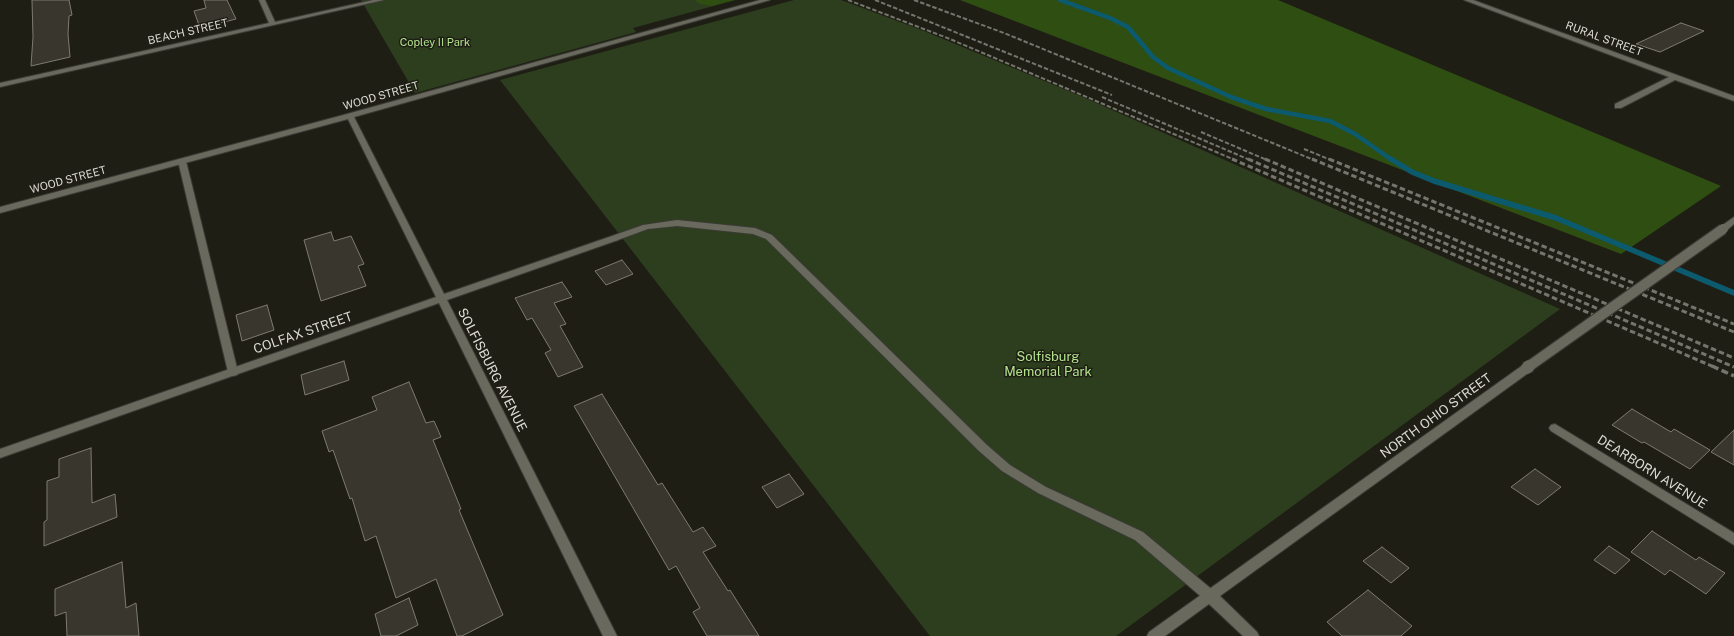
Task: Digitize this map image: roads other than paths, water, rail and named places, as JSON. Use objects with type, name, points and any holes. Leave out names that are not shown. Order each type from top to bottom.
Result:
[{"type":"street","points":[[262,0],[273,24]]},
{"type":"street","name":"BEACH STREET","points":[[0,85],[381,0]]},
{"type":"street","name":"WOOD STREET","points":[[0,210],[350,116],[767,0]]},
{"type":"street","name":"RURAL STREET","points":[[1466,0],[1734,99]]},
{"type":"street","points":[[1618,106],[1675,77]]},
{"type":"street","name":"SOLFISBURG AVENUE","points":[[350,116],[610,636]]},
{"type":"street","points":[[182,161],[233,372]]},
{"type":"street","name":"NORTH OHIO STREET","points":[[1154,636],[1734,220]]},
{"type":"street","name":"COLFAX STREET","points":[[0,454],[646,227],[677,223],[756,231],[770,236],[983,448],[1006,468],[1042,490],[1139,536],[1210,596],[1252,636]]},
{"type":"street","name":"DEARBORN AVENUE","points":[[1555,428],[1734,540]]},
{"type":"waterway","points":[[1060,0],[1110,18],[1128,27],[1153,57],[1168,68],[1231,97],[1266,109],[1330,121],[1355,134],[1392,160]]},
{"type":"waterway","points":[[1391,159],[1412,172],[1434,181],[1556,218],[1734,293]]},
{"type":"railway","points":[[848,0],[950,39],[1235,160]]},
{"type":"railway","points":[[875,0],[1112,95]]},
{"type":"railway","points":[[914,0],[1004,33],[1314,160]]},
{"type":"railway","points":[[1102,97],[1250,160]]},
{"type":"railway","points":[[1201,132],[1267,160]]},
{"type":"railway","points":[[1304,149],[1331,160]]},
{"type":"railway","points":[[1232,159],[1714,367]]},
{"type":"railway","points":[[1248,159],[1734,367]]},
{"type":"railway","points":[[1265,159],[1734,358]]},
{"type":"railway","points":[[1312,159],[1734,332]]},
{"type":"railway","points":[[1329,159],[1734,324]]},
{"type":"railway","points":[[1712,366],[1734,376]]},
{"type":"park label","name":"Copley II Park","points":[[435,43]]},
{"type":"park label","name":"Solfisburg Memorial Park","points":[[1048,364]]}]
